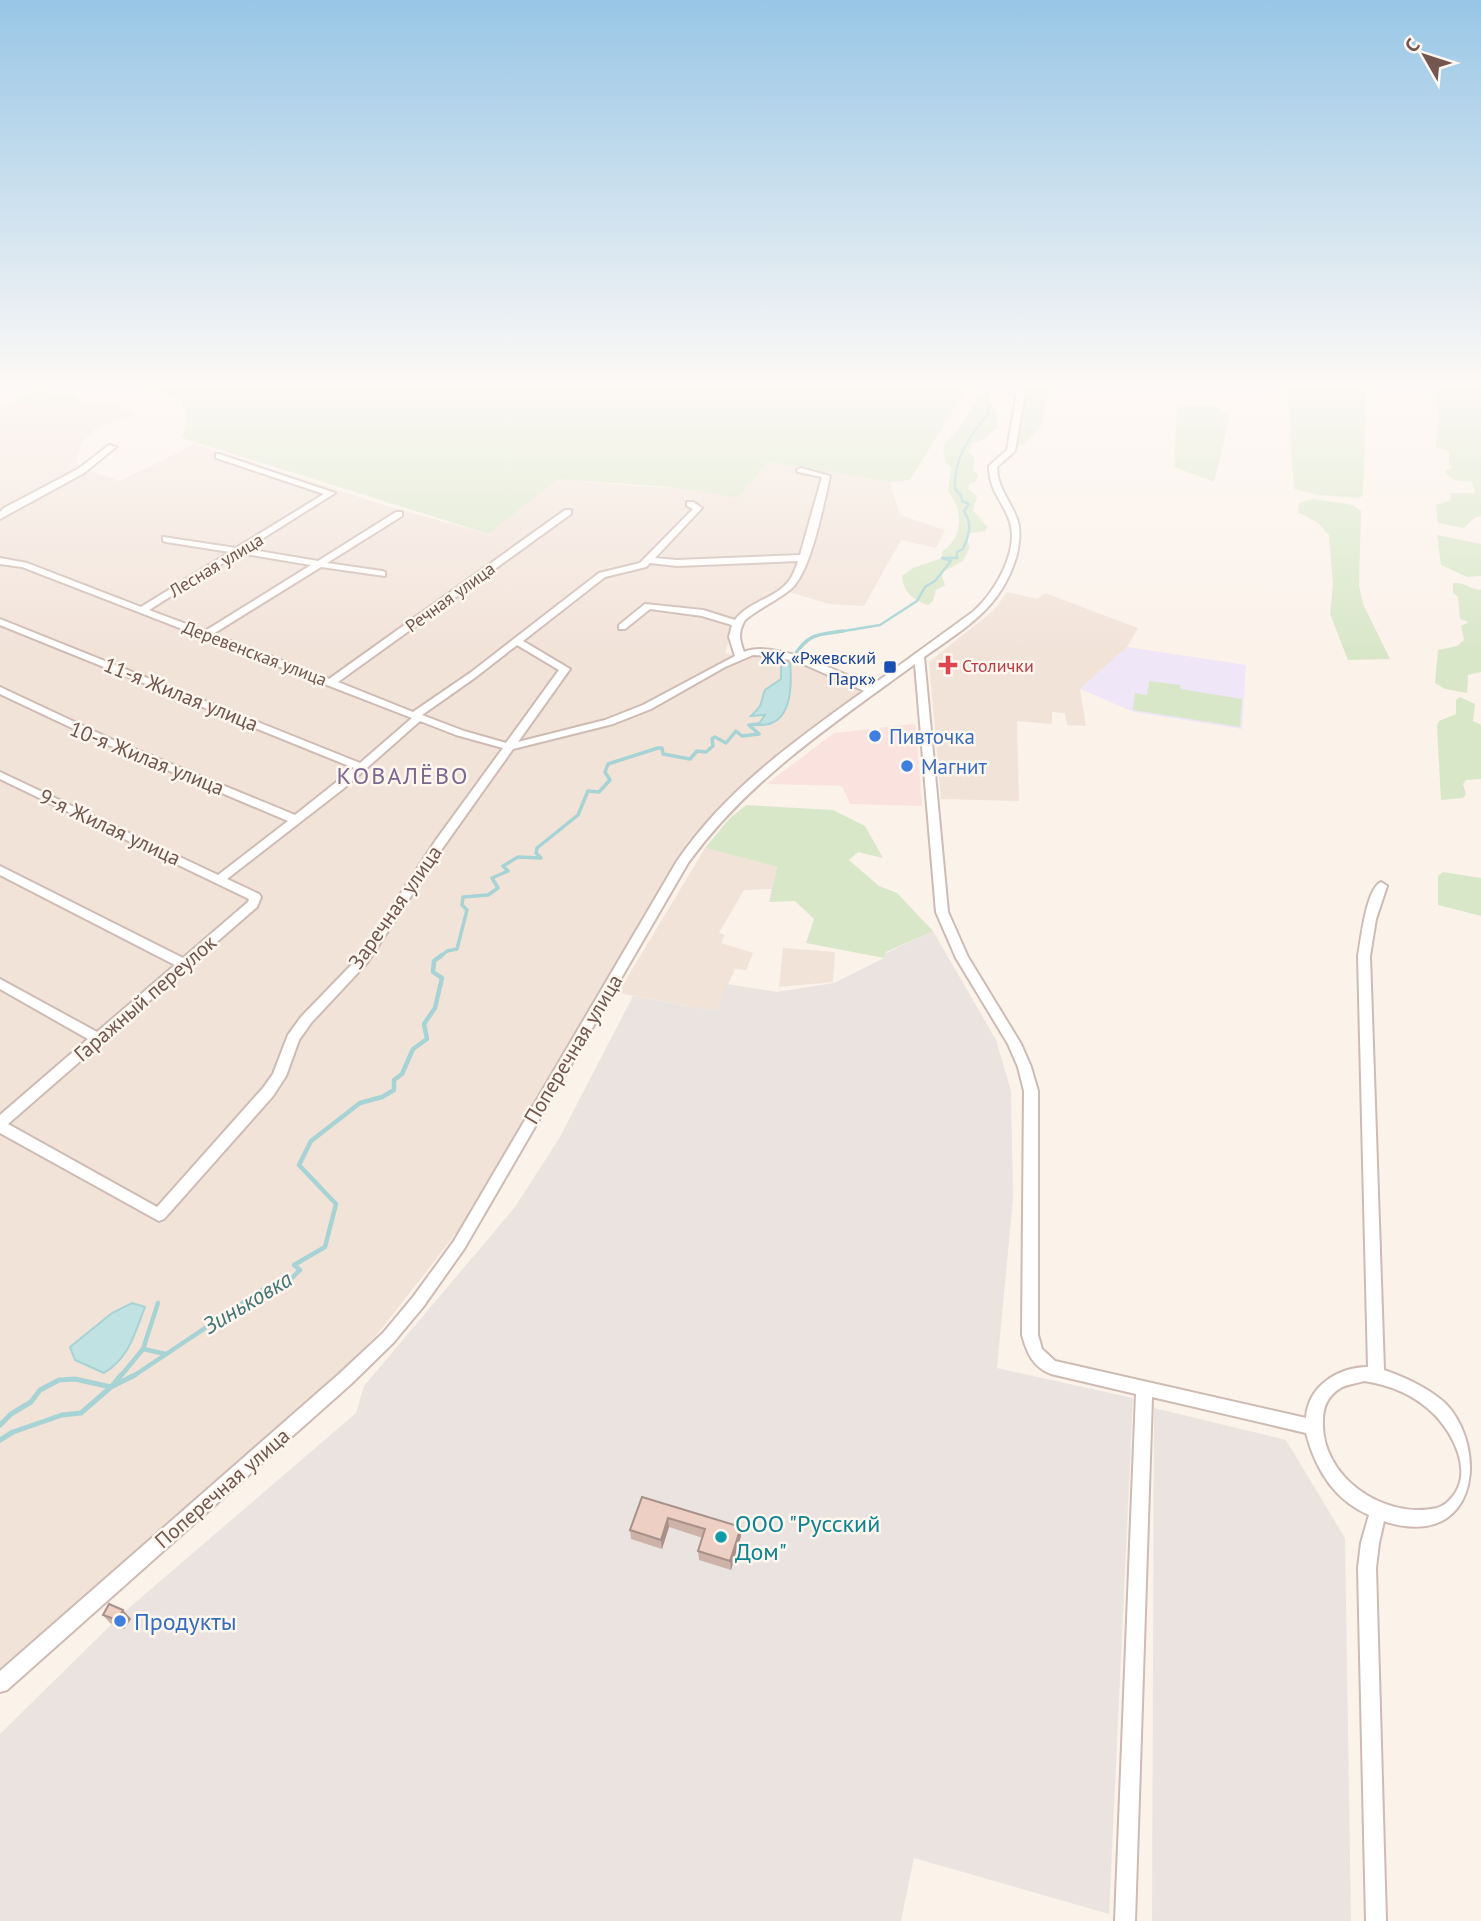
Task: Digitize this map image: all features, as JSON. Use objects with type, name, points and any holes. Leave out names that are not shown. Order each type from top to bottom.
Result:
[{"type":"street","points":[[0,516],[80,472]]},
{"type":"street","name":"Лесная улица","points":[[142,610],[331,493],[266,472]]},
{"type":"street","points":[[740,656],[734,636],[738,624],[754,608],[789,586],[803,558],[826,475],[809,472]]},
{"type":"street","name":"Поперечная улица","points":[[0,1683],[312,1410],[388,1338],[418,1302],[459,1245],[696,840],[755,782],[984,607],[1005,579],[1015,524],[1001,501],[992,478],[993,472]]},
{"type":"street","points":[[220,879],[362,768],[417,716],[518,642],[602,575],[619,569],[635,568],[648,560],[698,508],[690,505]]},
{"type":"street","name":"Речная улица","points":[[332,682],[568,512]]},
{"type":"street","points":[[207,634],[399,514]]},
{"type":"street","points":[[166,539],[382,574]]},
{"type":"street","points":[[648,560],[677,563],[803,558]]},
{"type":"street","name":"Деревенская улица","points":[[0,561],[24,565],[489,744],[509,747]]},
{"type":"street","points":[[622,627],[648,606],[703,613],[738,624]]},
{"type":"street","name":"11-я Жилая улица","points":[[0,622],[362,768]]},
{"type":"street","name":"Заречная улица","points":[[159,1215],[268,1092],[279,1076],[293,1038],[306,1020],[363,960],[432,853],[565,669],[518,642]]},
{"type":"street","points":[[509,747],[628,716],[740,656],[763,651],[795,658],[873,691]]},
{"type":"street","points":[[919,656],[942,912],[952,939],[1020,1056],[1031,1091],[1031,1344],[1042,1361],[1051,1367],[1312,1427]]},
{"type":"street","points":[[903,668],[921,676]]},
{"type":"street","name":"10-я Жилая улица","points":[[0,690],[65,725],[100,736],[296,820]]},
{"type":"street","name":"9-я Жилая улица","points":[[0,775],[220,879]]},
{"type":"street","points":[[0,870],[184,964]]},
{"type":"street","name":"Гаражный переулок","points":[[0,1124],[253,904],[255,897],[220,879]]},
{"type":"street","points":[[1376,1375],[1364,956],[1370,919],[1381,886]]},
{"type":"street","points":[[0,983],[99,1039]]},
{"type":"street","points":[[0,1124],[159,1215]]},
{"type":"street","points":[[1364,1374],[1376,1375],[1402,1381],[1428,1395],[1453,1418],[1469,1447],[1473,1475],[1463,1500],[1442,1516],[1412,1520],[1378,1512],[1344,1490],[1320,1459],[1312,1427],[1318,1400],[1336,1382],[1364,1374]]},
{"type":"street","points":[[1125,1921],[1144,1388]]},
{"type":"street","points":[[1376,1921],[1367,1568],[1378,1512]]},
{"type":"shaded area","points":[[0,472],[91,472],[120,481],[139,472],[280,472],[394,508],[489,534],[558,479],[690,488],[737,498],[760,472],[827,472],[890,482],[900,515],[945,530],[936,548],[901,540],[864,606],[829,604],[786,591],[733,628],[725,653],[741,658],[762,654],[789,659],[857,689],[860,693],[753,777],[688,841],[458,1231],[376,1336],[304,1406],[0,1668]]},
{"type":"shaded area","name":"ЖК «Ржевский Парк»","points":[[1007,592],[1037,599],[1045,593],[1138,628],[1127,647],[1080,689],[1086,726],[1067,725],[1065,713],[1052,712],[1052,724],[1017,721],[1019,801],[941,799],[929,662],[994,610]]},
{"type":"shaded area","points":[[1127,647],[1246,665],[1242,729],[1134,712],[1080,689]]},
{"type":"shaded area","points":[[913,724],[916,726],[922,806],[850,804],[842,786],[767,784],[834,733]]},
{"type":"shaded area","points":[[705,848],[777,867],[772,889],[744,890],[719,933],[725,935],[721,943],[753,953],[746,970],[735,969],[716,1011],[618,993]]},
{"type":"shaded area","points":[[933,931],[996,1040],[1011,1091],[1013,1199],[997,1368],[1133,1398],[1109,1914],[914,1858],[901,1921],[0,1921],[0,1734],[122,1614],[356,1413],[364,1386],[515,1207],[560,1137],[633,996],[716,1011],[727,984],[777,992],[834,983],[884,958],[886,953]]},
{"type":"shaded area","points":[[783,948],[835,952],[833,982],[779,987]]},
{"type":"shaded area","points":[[1154,1408],[1286,1440],[1345,1538],[1351,1921],[1152,1921]]},
{"type":"green space","points":[[290,472],[760,472],[737,498],[670,488],[558,479],[489,534]]},
{"type":"green space","points":[[827,472],[915,472],[910,480],[890,482]]},
{"type":"green space","points":[[950,472],[974,472],[978,475],[976,481],[969,485],[969,490],[977,496],[973,510],[987,527],[985,531],[970,533],[967,540],[970,547],[963,561],[941,573],[945,585],[936,590],[933,601],[928,605],[910,595],[904,587],[902,576],[913,568],[942,558],[942,552],[954,539],[959,515],[948,491]]},
{"type":"green space","points":[[1186,472],[1217,472],[1214,482]]},
{"type":"green space","points":[[1293,472],[1364,472],[1363,494],[1360,498],[1320,495],[1294,489]]},
{"type":"green space","points":[[1445,472],[1481,472],[1481,516],[1474,518],[1464,528],[1438,523],[1436,505],[1450,501],[1451,493],[1475,493],[1472,482],[1457,480]]},
{"type":"green space","points":[[1313,499],[1353,505],[1361,511],[1359,586],[1363,604],[1390,659],[1348,660],[1330,614],[1333,585],[1329,535],[1318,523],[1298,512],[1299,503]]},
{"type":"green space","points":[[1437,535],[1481,544],[1481,576],[1467,577],[1441,565]]},
{"type":"green space","points":[[1453,583],[1481,590],[1481,672],[1468,675],[1467,693],[1445,689],[1435,683],[1438,650],[1457,646],[1464,640],[1461,626],[1469,622],[1460,619],[1458,597],[1453,593]]},
{"type":"green space","points":[[1149,681],[1242,699],[1240,727],[1133,710],[1135,693],[1147,695]]},
{"type":"green space","points":[[1460,697],[1475,704],[1473,721],[1481,725],[1481,779],[1466,780],[1463,784],[1466,794],[1463,798],[1441,800],[1437,726],[1439,721],[1456,714],[1456,700]]},
{"type":"green space","points":[[746,805],[833,810],[865,826],[883,858],[858,852],[849,860],[879,886],[897,893],[933,931],[886,952],[884,958],[806,943],[814,919],[795,901],[769,902],[777,867],[705,848],[729,819]]},
{"type":"green space","points":[[1443,872],[1481,878],[1481,916],[1438,905],[1438,876]]},
{"type":"water","points":[[790,660],[790,692],[784,712],[770,724],[758,725],[765,715],[751,716],[760,707],[765,690],[781,679],[781,667]]},
{"type":"water","points":[[132,1303],[145,1307],[130,1344],[113,1367],[104,1373],[75,1360],[70,1347],[112,1313]]},
{"type":"building","name":"ООО \"Русский Дом\"","points":[[642,1497],[741,1527],[730,1561],[698,1551],[705,1529],[668,1518],[661,1540],[630,1530]]},
{"type":"building","points":[[109,1604],[123,1610],[117,1620],[103,1615]]},
{"type":"waterway","name":"Зиньковка","points":[[832,633],[880,625],[917,601],[925,587],[935,581],[951,561],[942,558],[957,558],[957,552],[963,549],[967,539],[969,530],[964,511],[969,504],[962,501],[961,495],[955,489],[956,472]]},
{"type":"waterway","name":"Зиньковка","points":[[794,656],[804,643],[814,636],[843,631]]},
{"type":"waterway","name":"Зиньковка","points":[[440,957],[447,951],[457,949],[467,910],[462,905],[463,897],[488,895],[498,888],[492,878],[508,871],[503,866],[518,857],[541,858],[536,853],[537,848],[578,815],[588,791],[599,792],[610,780],[605,772],[608,764],[658,748],[662,748],[663,754],[690,759],[697,751],[706,752],[713,746],[712,739],[715,737],[726,743],[736,731],[742,736],[759,734],[749,725],[760,724]]},
{"type":"waterway","name":"Зиньковка","points":[[135,1375],[262,1290],[289,1281],[300,1270],[294,1265],[325,1247],[336,1204],[299,1165],[311,1141],[360,1103],[382,1097],[394,1090],[394,1080],[402,1074],[413,1049],[427,1039],[424,1024],[435,1008],[442,978],[433,972],[434,961],[442,955]]},
{"type":"waterway","points":[[143,1349],[158,1303]]},
{"type":"waterway","points":[[120,1377],[143,1349]]},
{"type":"waterway","points":[[143,1349],[166,1354]]},
{"type":"waterway","points":[[111,1387],[121,1375]]},
{"type":"waterway","name":"Зиньковка","points":[[111,1387],[135,1375]]},
{"type":"waterway","points":[[0,1425],[11,1414],[31,1402],[40,1390],[59,1380],[75,1379],[111,1387]]},
{"type":"waterway","name":"Зиньковка","points":[[0,1440],[13,1432],[62,1415],[81,1413],[111,1387]]},
{"type":"place","name":"Столички","points":[[948,665]]},
{"type":"place","name":"ЖК «Ржевский Парк»","points":[[890,667]]},
{"type":"place","name":"Пивточка","points":[[875,736]]},
{"type":"place","name":"Магнит","points":[[907,766]]},
{"type":"place","name":"ООО \"Русский Дом\"","points":[[721,1537]]},
{"type":"place","name":"Продукты","points":[[120,1621]]},
{"type":"district","name":"КОВАЛЁВО","points":[[403,775]]}]
